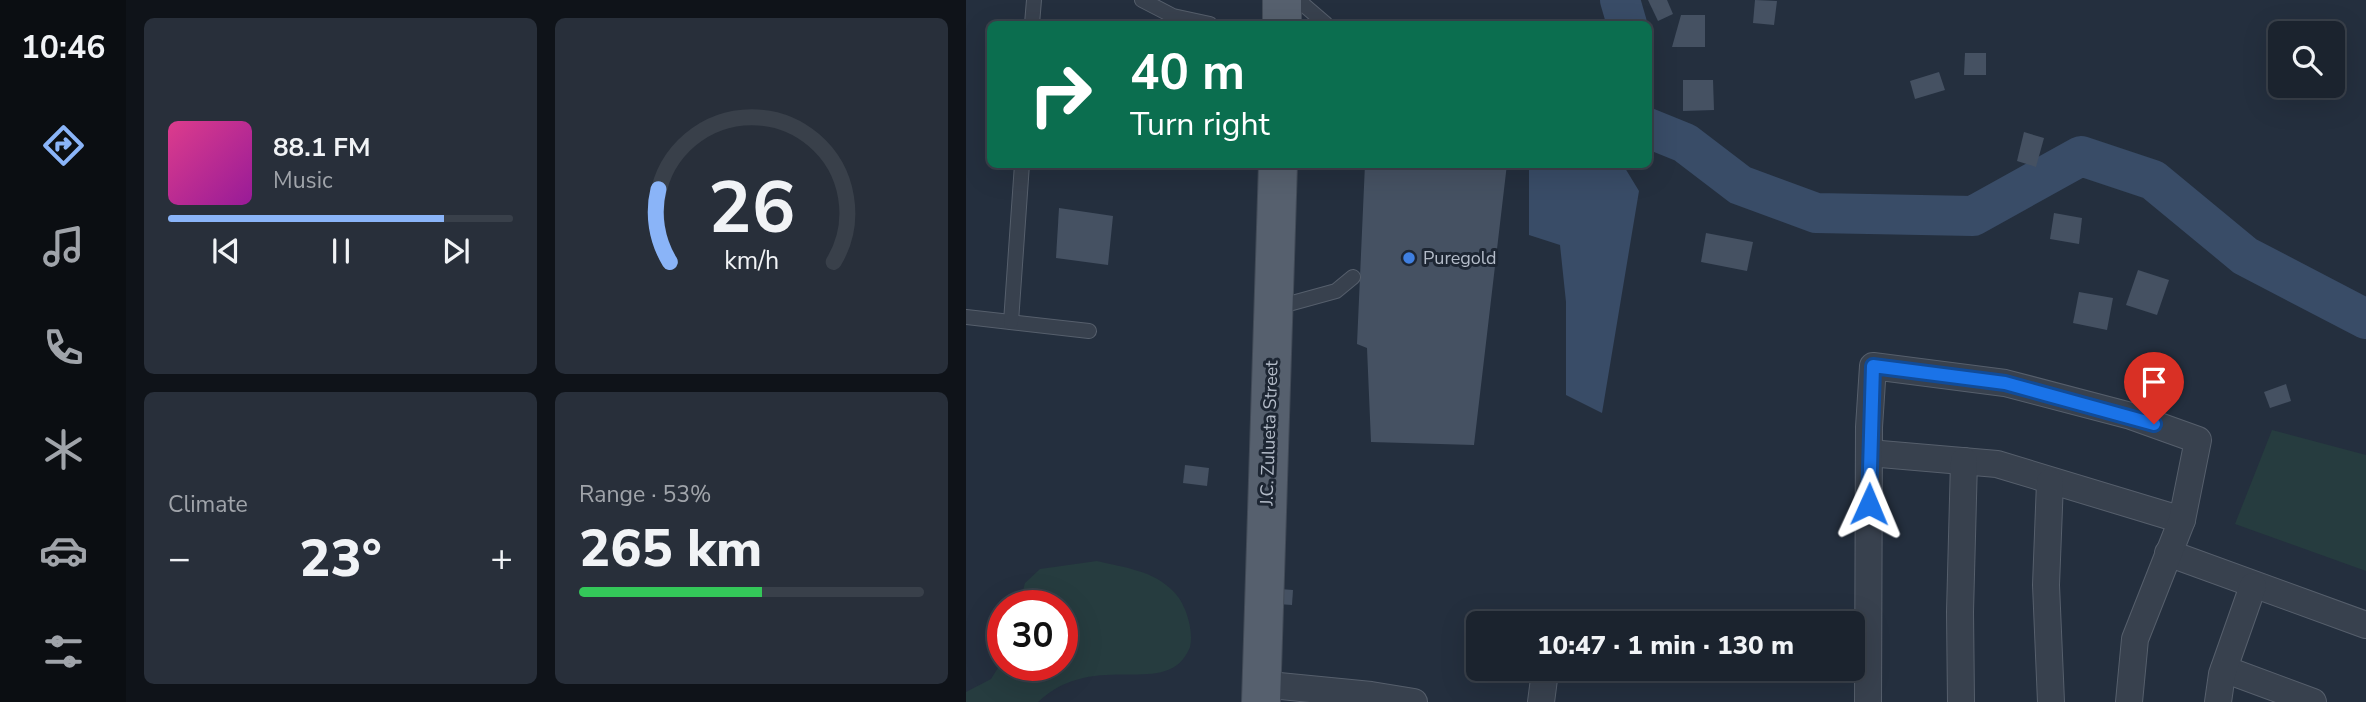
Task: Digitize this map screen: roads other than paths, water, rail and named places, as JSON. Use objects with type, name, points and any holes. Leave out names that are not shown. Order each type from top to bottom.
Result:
[{"type":"main road","points":[[1282,0],[1282,21]]},
{"type":"main road","name":"J.C. Zulueta Street","points":[[1260,693],[1278,168]]},
{"type":"street","points":[[1868,702],[1873,366],[2005,383],[2131,416],[2198,440],[2182,520],[2135,639],[2129,702]]},
{"type":"street","points":[[1870,453],[1997,464],[2182,520]]},
{"type":"street","points":[[1961,702],[1960,612],[1965,461]]},
{"type":"street","points":[[2050,482],[2046,585],[2050,702]]},
{"type":"street","points":[[2168,553],[2366,625]]},
{"type":"street","points":[[2218,702],[2224,669],[2253,586]]},
{"type":"street","points":[[2224,669],[2313,702]]},
{"type":"street","points":[[1260,693],[1371,695],[1414,702]]},
{"type":"lane","points":[[1032,21],[1034,0]]},
{"type":"lane","points":[[1142,0],[1176,20]]},
{"type":"lane","points":[[1298,0],[1322,21]]},
{"type":"lane","points":[[1011,322],[1022,168]]},
{"type":"lane","points":[[1273,309],[1336,291],[1353,277]]},
{"type":"lane","points":[[966,317],[1089,331]]},
{"type":"water","points":[[1529,168],[1625,168],[1639,191],[1602,413],[1566,395],[1566,302],[1560,245],[1529,235]]},
{"type":"waterway","points":[[1620,0],[1626,21]]},
{"type":"waterway","points":[[1652,130],[1685,143],[1740,185],[1816,213],[1973,216],[2081,156],[2153,180],[2245,256],[2366,319]]},
{"type":"place","name":"Puregold","points":[[1409,258]]}]
